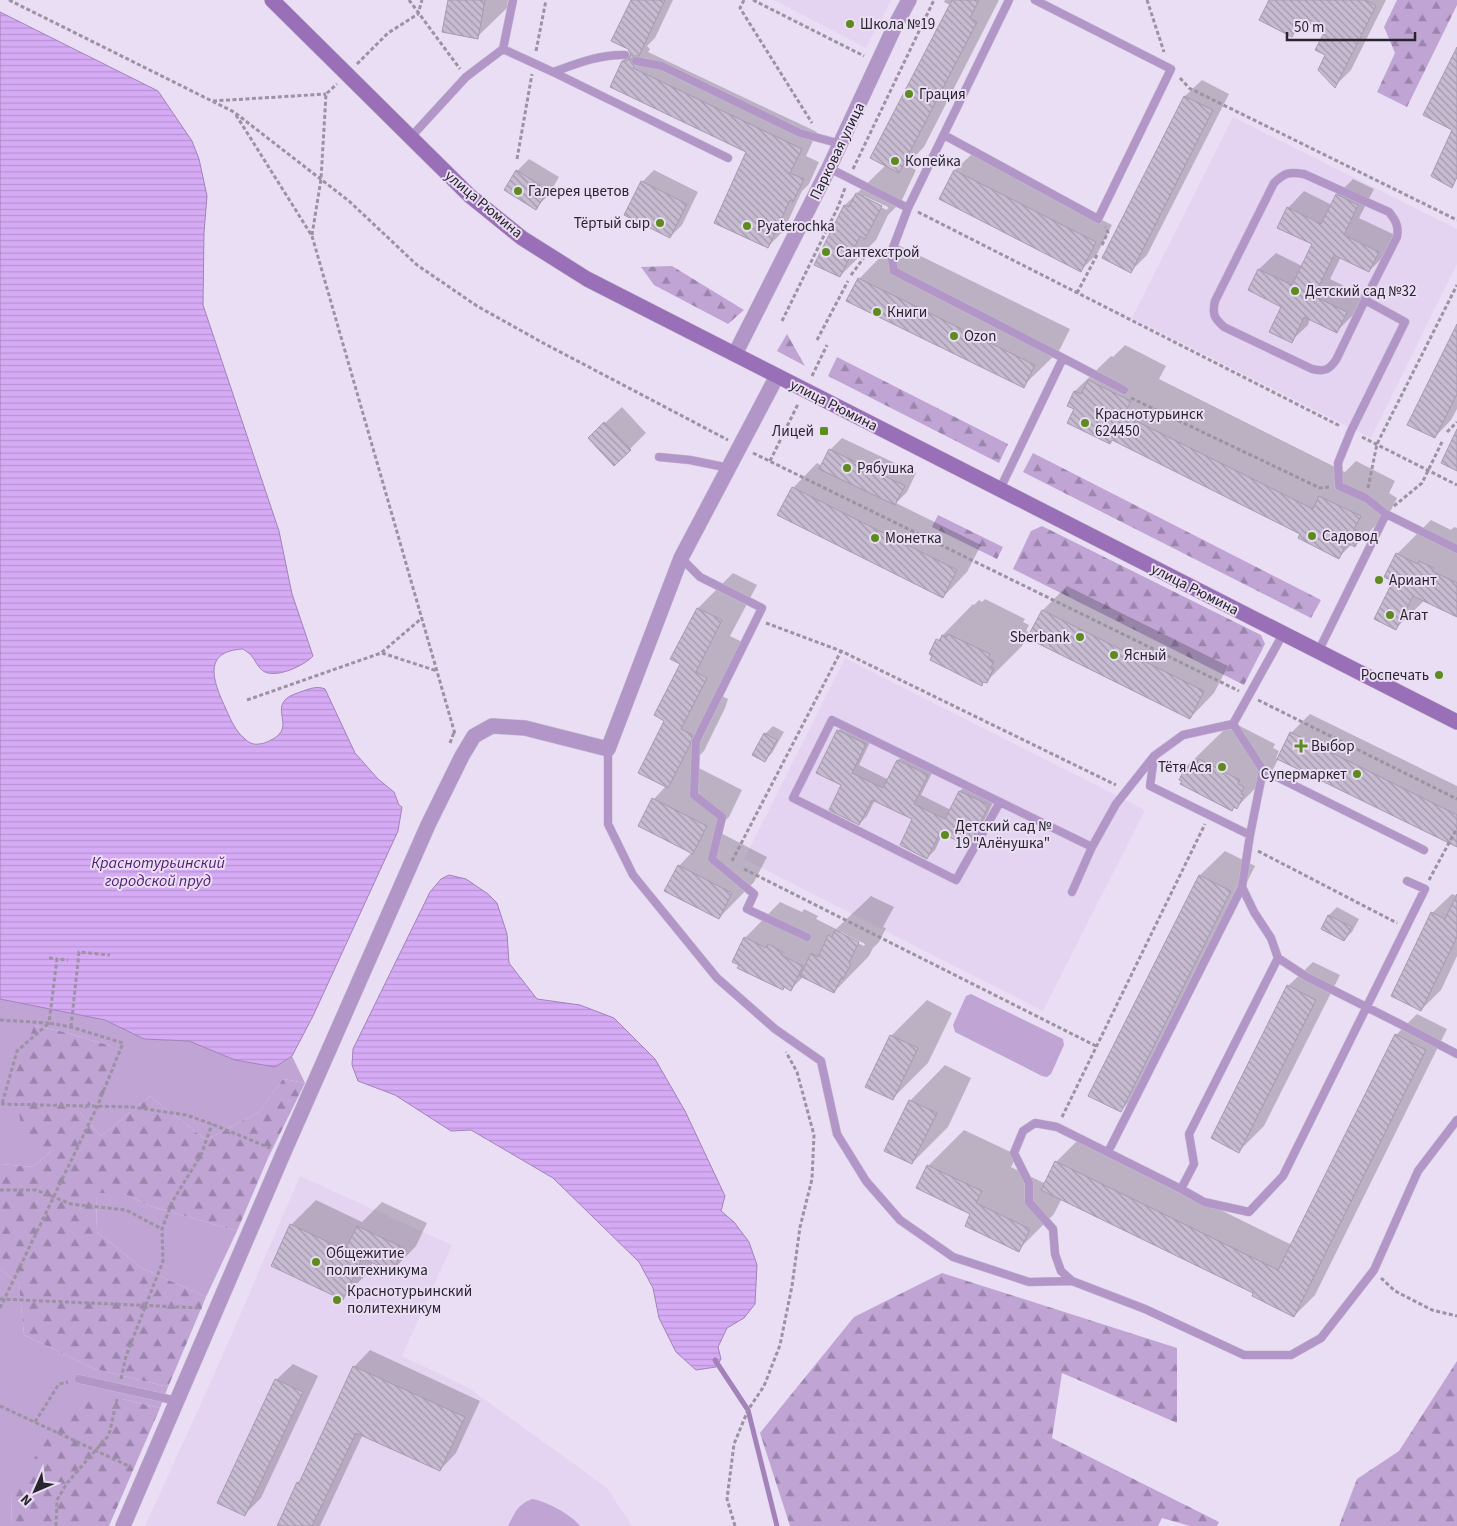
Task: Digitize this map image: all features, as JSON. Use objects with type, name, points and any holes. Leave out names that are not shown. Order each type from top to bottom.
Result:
[{"type":"main road","name":"улица Рюмина","points":[[272,0],[470,196],[522,238],[587,279],[1457,722]]},
{"type":"street","name":"Парковая улица","points":[[734,354],[841,144],[909,0]]},
{"type":"street","points":[[123,1526],[283,1154],[428,825],[462,756],[474,736],[492,726],[526,728],[608,750],[681,558],[777,376]]},
{"type":"lane","points":[[410,138],[466,77],[504,49],[512,0]]},
{"type":"lane","points":[[1009,0],[908,208],[891,253],[894,271],[1124,390]]},
{"type":"lane","points":[[944,135],[1098,219],[1171,69],[1035,0]]},
{"type":"lane","points":[[504,49],[728,158]]},
{"type":"lane","points":[[553,72],[594,59],[615,55],[625,56]]},
{"type":"lane","points":[[636,61],[662,66],[800,133],[841,144]]},
{"type":"lane","points":[[829,168],[908,208]]},
{"type":"lane","points":[[1292,172],[1304,174],[1389,212],[1396,221],[1397,237],[1365,300],[1336,360],[1330,368],[1320,371],[1312,369],[1224,327],[1215,319],[1213,310],[1215,301],[1274,183],[1281,175],[1292,172]]},
{"type":"lane","points":[[1365,300],[1405,322],[1351,431],[1338,463],[1340,486],[1366,498],[1386,514],[1457,549]]},
{"type":"lane","points":[[1000,489],[1063,358]]},
{"type":"lane","points":[[660,457],[690,460],[729,468]]},
{"type":"lane","points":[[1318,652],[1386,514]]},
{"type":"lane","points":[[681,558],[700,577],[762,608],[696,741],[694,795],[722,817],[712,859],[754,894],[747,908],[807,937]]},
{"type":"lane","points":[[1072,892],[1092,848],[1126,789],[1154,756],[1183,735],[1234,724],[1283,634]]},
{"type":"lane","points":[[1000,802],[956,880],[793,798],[832,720],[1000,802],[1092,848]]},
{"type":"lane","points":[[1234,724],[1263,770],[1424,850]]},
{"type":"lane","points":[[608,750],[608,824],[633,874],[716,978],[775,1029],[821,1061],[837,1134],[866,1181],[900,1220],[953,1257],[1029,1282],[1072,1281]]},
{"type":"lane","points":[[1154,756],[1150,786],[1250,835]]},
{"type":"lane","points":[[1108,1152],[1242,887],[1263,770]]},
{"type":"lane","points":[[1407,881],[1425,889],[1282,1176],[1249,1212],[1204,1202],[1057,1126],[1035,1123],[1023,1132],[1014,1152],[1029,1183],[1029,1202],[1052,1229],[1055,1254],[1061,1271],[1072,1281],[1145,1309],[1244,1355],[1291,1355],[1321,1338],[1374,1270],[1418,1171],[1457,1120]]},
{"type":"lane","points":[[1242,887],[1254,912],[1271,938],[1278,958],[1307,978],[1457,1054]]},
{"type":"lane","points":[[1181,1189],[1194,1164],[1189,1134],[1278,958]]},
{"type":"lane","points":[[79,1379],[177,1401]]},
{"type":"path","points":[[9,0],[234,112],[349,201],[417,265],[477,306],[545,344],[740,446],[1457,799]]},
{"type":"path","points":[[409,0],[466,77]]},
{"type":"path","points":[[347,74],[388,32],[418,14],[422,0]]},
{"type":"path","points":[[517,158],[546,0]]},
{"type":"path","points":[[744,0],[740,8],[822,139]]},
{"type":"path","points":[[753,0],[878,63]]},
{"type":"path","points":[[782,321],[838,207],[849,178],[934,0]]},
{"type":"path","points":[[1147,0],[1158,37],[1171,69],[1189,88],[1457,220]]},
{"type":"path","points":[[212,101],[326,94],[320,179],[312,236]]},
{"type":"path","points":[[234,112],[312,236],[454,732]]},
{"type":"path","points":[[908,208],[1457,485]]},
{"type":"path","points":[[851,275],[866,255],[891,253]]},
{"type":"path","points":[[1077,293],[1096,255]]},
{"type":"path","points":[[817,340],[848,281]]},
{"type":"path","points":[[1366,498],[1377,444],[1457,285]]},
{"type":"path","points":[[1124,390],[1130,397],[1320,488],[1340,486]]},
{"type":"path","points":[[1447,432],[1457,422]]},
{"type":"path","points":[[1386,514],[1422,483],[1442,442]]},
{"type":"path","points":[[247,700],[381,653],[422,618]]},
{"type":"path","points":[[756,619],[841,651],[1126,789]]},
{"type":"path","points":[[731,862],[841,651]]},
{"type":"path","points":[[381,653],[437,671]]},
{"type":"path","points":[[1057,1126],[1209,816]]},
{"type":"path","points":[[1204,825],[1213,829]]},
{"type":"path","points":[[1425,889],[1457,828]]},
{"type":"path","points":[[1248,846],[1406,928]]},
{"type":"path","points":[[740,867],[1096,1046]]},
{"type":"path","points":[[72,1027],[79,952],[110,955]]},
{"type":"path","points":[[49,958],[68,960]]},
{"type":"path","points":[[57,959],[48,1023],[17,1050],[1,1104],[132,1108],[186,1115],[283,1154]]},
{"type":"path","points":[[0,1020],[48,1023],[72,1027],[124,1043],[97,1107],[2,1300],[0,1308]]},
{"type":"path","points":[[735,1526],[727,1499],[734,1444],[748,1410],[764,1386],[780,1345],[792,1286],[800,1228],[812,1179],[814,1134],[797,1072],[775,1029]]},
{"type":"path","points":[[56,1526],[57,1500],[67,1483],[109,1435],[126,1356],[163,1261],[162,1229],[172,1202],[201,1155],[212,1124]]},
{"type":"path","points":[[0,1190],[36,1190],[72,1204],[126,1210],[162,1229]]},
{"type":"path","points":[[1374,1270],[1395,1291],[1432,1310],[1457,1316]]},
{"type":"path","points":[[2,1300],[216,1309]]},
{"type":"path","points":[[35,1422],[59,1384],[79,1379]]},
{"type":"path","points":[[0,1406],[146,1473]]},
{"type":"shaded area","name":"Школа №19","points":[[774,0],[891,0],[866,48]]},
{"type":"shaded area","name":"Детский сад №32","points":[[1233,117],[1457,229],[1457,264],[1371,438],[1132,318]]},
{"type":"shaded area","name":"Детский сад № 19 \"Алёнушка\"","points":[[845,658],[1145,810],[1043,1011],[744,859]]},
{"type":"shaded area","name":"Краснотурьинский политехникум","points":[[300,1176],[452,1245],[402,1356],[469,1388],[607,1488],[632,1526],[145,1526],[218,1366]]},
{"type":"green space","points":[[1397,0],[1457,0],[1457,5],[1407,107],[1377,92],[1395,53],[1384,27]]},
{"type":"green space","points":[[672,266],[744,310],[728,324],[654,285],[641,267]]},
{"type":"green space","points":[[787,334],[805,366],[777,351]]},
{"type":"green space","points":[[837,357],[1008,444],[999,463],[828,376]]},
{"type":"green space","points":[[1033,453],[1321,600],[1311,618],[1023,472]]},
{"type":"green space","points":[[938,515],[1003,547],[997,559],[932,527]]},
{"type":"green space","points":[[1042,526],[1261,635],[1265,644],[1244,685],[1013,569],[1031,531]]},
{"type":"green space","points":[[971,994],[1063,1039],[1064,1045],[1051,1074],[1047,1077],[1042,1076],[955,1032],[953,1025],[966,996]]},
{"type":"green space","points":[[0,999],[105,1020],[144,1039],[189,1041],[235,1060],[275,1067],[292,1056],[305,1083],[283,1079],[259,1112],[206,1140],[150,1096],[101,1136],[80,1113],[111,1046],[60,1031],[35,1026],[51,1151],[33,1167],[0,1164]]},
{"type":"green space","points":[[34,1026],[60,1031],[111,1046],[110,1089],[80,1113],[101,1136],[150,1096],[206,1140],[259,1112],[283,1079],[305,1083],[268,1158],[237,1231],[150,1206],[123,1193],[96,1193],[97,1232],[142,1268],[206,1297],[168,1387],[95,1369],[24,1335],[19,1284],[0,1269],[0,1164],[33,1167],[51,1151],[25,1141],[12,1083]]},
{"type":"green space","points":[[96,1193],[123,1193],[150,1206],[237,1231],[206,1297],[142,1268],[97,1232]]},
{"type":"green space","points":[[0,1269],[19,1284],[24,1335],[95,1369],[168,1387],[160,1408],[122,1399],[12,1492],[11,1526],[0,1526]]},
{"type":"green space","points":[[942,1273],[1177,1348],[1177,1423],[1062,1373],[1052,1438],[1219,1522],[1217,1526],[1190,1526],[1162,1518],[1158,1526],[790,1526],[760,1433],[854,1317]]},
{"type":"green space","points":[[1457,1361],[1457,1526],[1339,1526],[1357,1479],[1399,1451]]},
{"type":"green space","points":[[122,1399],[160,1408],[109,1526],[11,1526],[12,1492],[71,1403]]},
{"type":"green space","points":[[532,1499],[558,1509],[571,1517],[580,1526],[508,1526],[520,1507]]},
{"type":"water","name":"Краснотурьинский городской пруд","points":[[0,12],[158,91],[192,141],[199,159],[207,196],[204,233],[203,305],[279,531],[292,594],[313,656],[291,670],[270,673],[263,671],[250,654],[243,649],[221,655],[216,661],[214,669],[215,678],[231,720],[241,736],[248,742],[255,744],[265,743],[273,739],[282,729],[281,709],[286,699],[312,688],[325,689],[355,753],[378,779],[394,792],[399,805],[402,807],[398,831],[313,1016],[292,1056],[275,1067],[235,1060],[189,1041],[144,1039],[105,1020],[0,999]]},
{"type":"water","points":[[449,875],[466,879],[488,894],[497,903],[507,934],[509,963],[537,999],[580,1005],[614,1018],[655,1059],[685,1111],[725,1196],[721,1211],[734,1222],[749,1242],[757,1265],[755,1304],[744,1318],[727,1328],[718,1347],[721,1359],[716,1367],[696,1370],[676,1352],[659,1318],[653,1288],[639,1262],[553,1178],[471,1130],[451,1131],[395,1095],[358,1081],[352,1065],[353,1049],[430,892],[441,879]]},
{"type":"building","points":[[448,0],[485,0],[478,39],[442,32]]},
{"type":"building","points":[[631,0],[665,0],[639,56],[634,56],[631,59],[633,68],[802,149],[790,173],[804,179],[793,202],[790,200],[768,248],[714,223],[746,152],[610,87],[622,61],[628,60],[631,55],[628,49],[611,41]]},
{"type":"building","points":[[952,0],[979,0],[970,18],[977,22],[899,173],[870,158]]},
{"type":"building","points":[[1269,0],[1366,0],[1376,6],[1335,88],[1318,70],[1325,55],[1315,50],[1325,31],[1301,19],[1292,37],[1259,20]]},
{"type":"building","points":[[1457,47],[1457,177],[1452,188],[1431,176],[1452,130],[1423,115]]},
{"type":"building","points":[[1184,96],[1213,110],[1131,273],[1102,258]]},
{"type":"building","points":[[516,170],[548,190],[536,210],[504,190]]},
{"type":"building","points":[[954,170],[1096,242],[1081,272],[939,199]]},
{"type":"building","points":[[641,181],[687,204],[670,238],[624,215]]},
{"type":"building","points":[[856,193],[882,206],[865,239],[860,236],[840,277],[814,265],[844,205],[849,207]]},
{"type":"building","points":[[1336,194],[1358,205],[1344,235],[1379,252],[1369,272],[1334,255],[1314,296],[1347,312],[1337,333],[1304,317],[1292,343],[1269,332],[1281,307],[1248,290],[1258,269],[1292,285],[1312,244],[1277,228],[1287,207],[1321,224]]},
{"type":"building","points":[[858,278],[1035,365],[1024,388],[846,301]]},
{"type":"building","points":[[1457,324],[1457,394],[1435,438],[1407,425]]},
{"type":"building","points":[[1088,380],[1131,401],[1124,415],[1313,509],[1319,496],[1361,516],[1354,529],[1362,533],[1355,547],[1347,543],[1339,559],[1298,538],[1300,534],[1112,440],[1110,444],[1067,423],[1074,409],[1067,406],[1074,391],[1081,394]]},
{"type":"building","points":[[604,422],[631,450],[614,466],[588,438]]},
{"type":"building","points":[[1457,429],[1457,471],[1441,463]]},
{"type":"building","points":[[829,449],[905,486],[895,505],[819,469]]},
{"type":"building","points":[[792,487],[957,570],[943,598],[777,515]]},
{"type":"building","points":[[1396,553],[1417,564],[1419,561],[1434,568],[1432,571],[1457,583],[1457,617],[1413,596],[1396,630],[1374,619],[1391,585],[1389,584],[1390,580],[1384,577]]},
{"type":"building","points":[[697,608],[722,620],[696,672],[707,678],[681,729],[693,735],[690,745],[668,788],[638,773],[664,721],[654,715],[680,664],[670,659]]},
{"type":"building","points":[[1042,610],[1204,691],[1190,719],[1027,638]]},
{"type":"building","points":[[948,634],[990,654],[988,658],[994,661],[991,667],[994,668],[987,683],[983,682],[982,686],[930,660],[932,656],[929,654],[936,639],[940,641],[942,635],[947,637]]},
{"type":"building","points":[[837,730],[866,744],[852,773],[883,788],[897,760],[928,775],[914,804],[945,819],[959,791],[989,805],[969,846],[940,833],[927,859],[900,845],[912,819],[872,800],[859,825],[829,810],[841,785],[816,773]]},
{"type":"building","points":[[1290,732],[1457,815],[1457,847],[1277,759]]},
{"type":"building","points":[[764,733],[777,740],[765,762],[752,755]]},
{"type":"building","points":[[1199,759],[1240,780],[1238,784],[1244,787],[1241,794],[1244,795],[1237,809],[1234,807],[1232,811],[1180,784],[1182,781],[1179,780],[1186,766],[1189,767],[1192,761],[1197,763]]},
{"type":"building","points":[[652,798],[707,826],[693,854],[638,826]]},
{"type":"building","points":[[678,865],[732,893],[719,919],[664,891]]},
{"type":"building","points":[[1199,875],[1231,891],[1121,1112],[1088,1096]]},
{"type":"building","points":[[1457,894],[1457,937],[1421,1011],[1391,996],[1431,912],[1445,919]]},
{"type":"building","points":[[1328,915],[1352,927],[1344,941],[1321,929]]},
{"type":"building","points":[[835,930],[859,942],[849,963],[851,964],[843,979],[841,978],[834,993],[800,976],[811,953],[818,957],[828,935],[832,937]]},
{"type":"building","points":[[744,937],[766,948],[768,944],[783,952],[781,955],[803,966],[791,991],[784,987],[783,990],[737,968],[739,965],[732,962]]},
{"type":"building","points":[[1287,985],[1316,1000],[1239,1153],[1211,1138]]},
{"type":"building","points":[[1395,1034],[1426,1050],[1294,1317],[1252,1296],[1253,1293],[1041,1190],[1055,1161],[1278,1270]]},
{"type":"building","points":[[890,1035],[918,1048],[893,1100],[865,1087]]},
{"type":"building","points":[[909,1100],[937,1113],[912,1164],[884,1151]]},
{"type":"building","points":[[927,1165],[982,1191],[976,1203],[1030,1229],[1019,1252],[965,1226],[970,1214],[916,1188]]},
{"type":"building","name":"Общежитие политехникума","points":[[290,1224],[345,1250],[357,1226],[404,1248],[392,1272],[362,1258],[343,1300],[271,1266]]},
{"type":"building","points":[[353,1366],[465,1417],[440,1471],[356,1433],[312,1526],[277,1526],[297,1482],[299,1483]]},
{"type":"building","points":[[275,1379],[303,1392],[245,1516],[217,1503]]},
{"type":"waterway","points":[[715,1360],[748,1410],[777,1526]]},
{"type":"place","name":"Школа №19","points":[[850,24]]},
{"type":"place","name":"Грация","points":[[909,94]]},
{"type":"place","name":"Копейка","points":[[895,161]]},
{"type":"place","name":"Галерея цветов","points":[[518,191]]},
{"type":"place","name":"Тёртый сыр","points":[[660,223]]},
{"type":"place","name":"Pyaterochka","points":[[747,226]]},
{"type":"place","name":"Сантехстрой","points":[[826,252]]},
{"type":"place","name":"Детский сад №32","points":[[1295,291]]},
{"type":"place","name":"Книги","points":[[877,312]]},
{"type":"place","name":"Ozon","points":[[954,336]]},
{"type":"place","name":"Краснотурьинск 624450","points":[[1085,423]]},
{"type":"place","name":"Лицей","points":[[824,431]]},
{"type":"place","name":"Рябушка","points":[[847,468]]},
{"type":"place","name":"Садовод","points":[[1312,536]]},
{"type":"place","name":"Монетка","points":[[875,538]]},
{"type":"place","name":"Ариант","points":[[1379,580]]},
{"type":"place","name":"Агат","points":[[1390,615]]},
{"type":"place","name":"Sberbank","points":[[1080,637]]},
{"type":"place","name":"Ясный","points":[[1114,655]]},
{"type":"place","name":"Роспечать","points":[[1439,675]]},
{"type":"place","name":"Выбор","points":[[1301,746]]},
{"type":"place","name":"Тётя Ася","points":[[1222,767]]},
{"type":"place","name":"Супермаркет","points":[[1357,774]]},
{"type":"place","name":"Детский сад № 19 \"Алёнушка\"","points":[[945,835]]},
{"type":"place","name":"Общежитие политехникума","points":[[316,1262]]},
{"type":"place","name":"Краснотурьинский политехникум","points":[[337,1300]]}]
